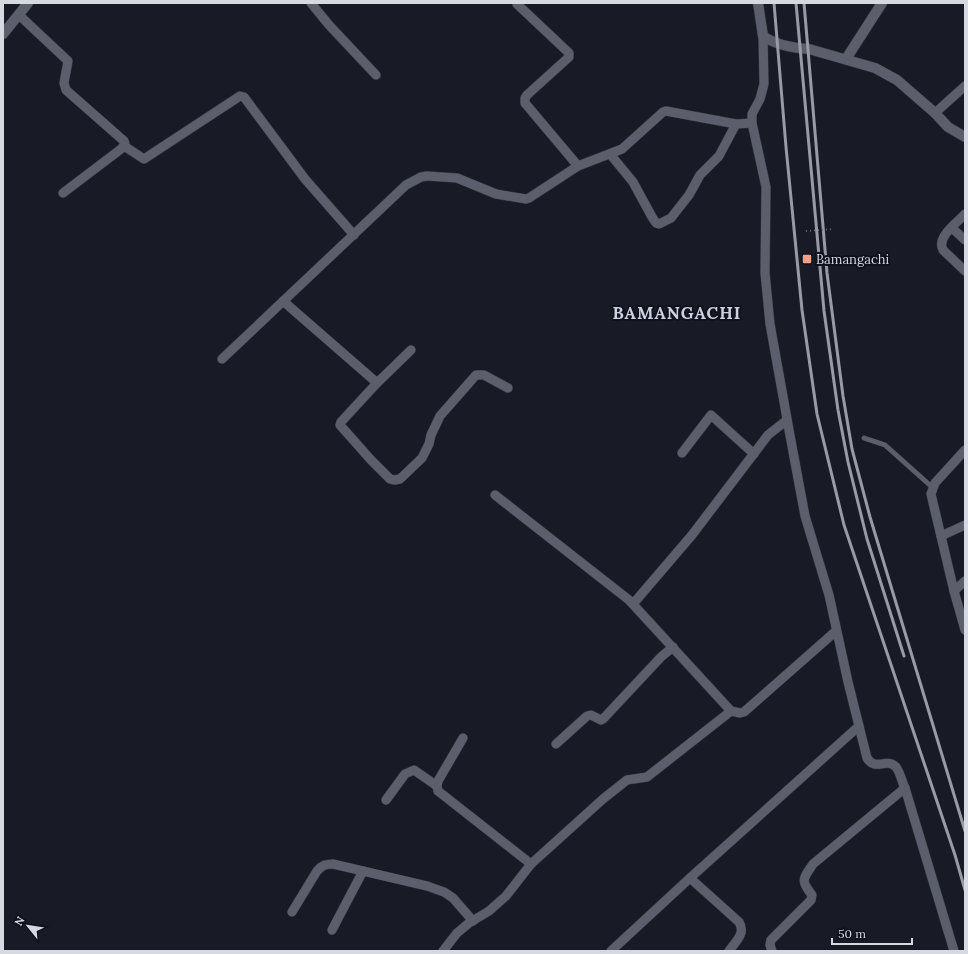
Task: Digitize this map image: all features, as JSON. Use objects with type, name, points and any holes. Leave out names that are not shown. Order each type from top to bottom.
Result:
[{"type":"street","points":[[3,34],[28,3]]},
{"type":"street","points":[[311,3],[329,25],[376,75]]},
{"type":"street","points":[[758,3],[763,36],[764,84],[760,99],[752,114],[752,124],[766,187],[765,273],[770,324],[805,516],[829,595],[836,631],[867,758],[869,762],[873,764],[879,765],[887,763],[892,764],[897,768],[905,788],[954,951]]},
{"type":"street","points":[[846,59],[882,3]]},
{"type":"street","points":[[517,4],[569,53],[569,57],[527,95],[525,103],[578,166]]},
{"type":"street","points":[[19,15],[68,61],[64,84],[66,90],[124,141],[124,146]]},
{"type":"street","points":[[763,36],[772,42],[800,49],[809,49],[875,68],[897,80],[935,113],[948,127],[965,137]]},
{"type":"street","points":[[935,113],[965,86]]},
{"type":"street","points":[[124,146],[144,159],[240,96],[244,97],[260,121],[305,179],[354,235]]},
{"type":"street","points":[[222,360],[406,185],[421,177],[457,178],[496,194],[526,199],[578,166],[622,149],[651,122],[666,111],[736,124],[752,124]]},
{"type":"street","points":[[610,154],[628,175],[652,217],[656,223],[659,224],[671,218],[689,195],[700,175],[719,156],[736,124]]},
{"type":"street","points":[[63,193],[124,146]]},
{"type":"street","points":[[965,214],[940,242],[942,250],[965,271]]},
{"type":"street","points":[[952,228],[965,240]]},
{"type":"street","points":[[283,301],[376,383]]},
{"type":"street","points":[[411,350],[376,383],[340,425],[390,479],[395,480],[400,478],[422,458],[440,416],[472,378],[476,375],[484,375],[508,388]]},
{"type":"street","points":[[682,453],[711,415],[754,454]]},
{"type":"street","points":[[633,604],[692,535],[768,435],[787,420]]},
{"type":"street","points":[[965,450],[935,483],[932,487],[931,494],[954,591],[965,630]]},
{"type":"street","points":[[495,495],[633,604],[731,711],[740,713],[744,712],[836,631]]},
{"type":"street","points":[[941,536],[965,524]]},
{"type":"street","points":[[954,591],[965,581]]},
{"type":"street","points":[[556,744],[587,716],[591,715],[598,720],[604,719],[661,657],[673,647]]},
{"type":"street","points":[[443,951],[457,933],[489,911],[506,896],[531,864],[603,799],[631,779],[647,777],[731,711]]},
{"type":"street","points":[[612,951],[690,878],[859,726]]},
{"type":"street","points":[[436,786],[463,738]]},
{"type":"street","points":[[386,800],[405,774],[414,770],[436,786],[438,791],[531,864]]},
{"type":"street","points":[[772,951],[770,945],[771,940],[811,900],[812,895],[804,886],[803,881],[813,864],[905,788]]},
{"type":"street","points":[[292,912],[320,867],[326,864],[333,864],[427,886],[444,892],[453,898],[473,921]]},
{"type":"street","points":[[332,930],[363,871]]},
{"type":"street","points":[[690,878],[739,922],[742,927],[742,932],[729,951]]},
{"type":"lane","points":[[864,438],[885,445],[932,487]]},
{"type":"path","points":[[806,231],[832,228]]},
{"type":"railway","points":[[774,3],[802,310],[817,414],[844,525],[955,855],[965,890]]},
{"type":"railway","points":[[796,3],[824,311],[838,410],[848,462],[867,539],[904,656]]},
{"type":"railway","points":[[804,3],[827,273],[843,396],[852,449],[870,517],[965,831]]},
{"type":"place","name":"Bamangachi","points":[[807,259]]},
{"type":"district","name":"BAMANGACHI","points":[[677,313]]}]
